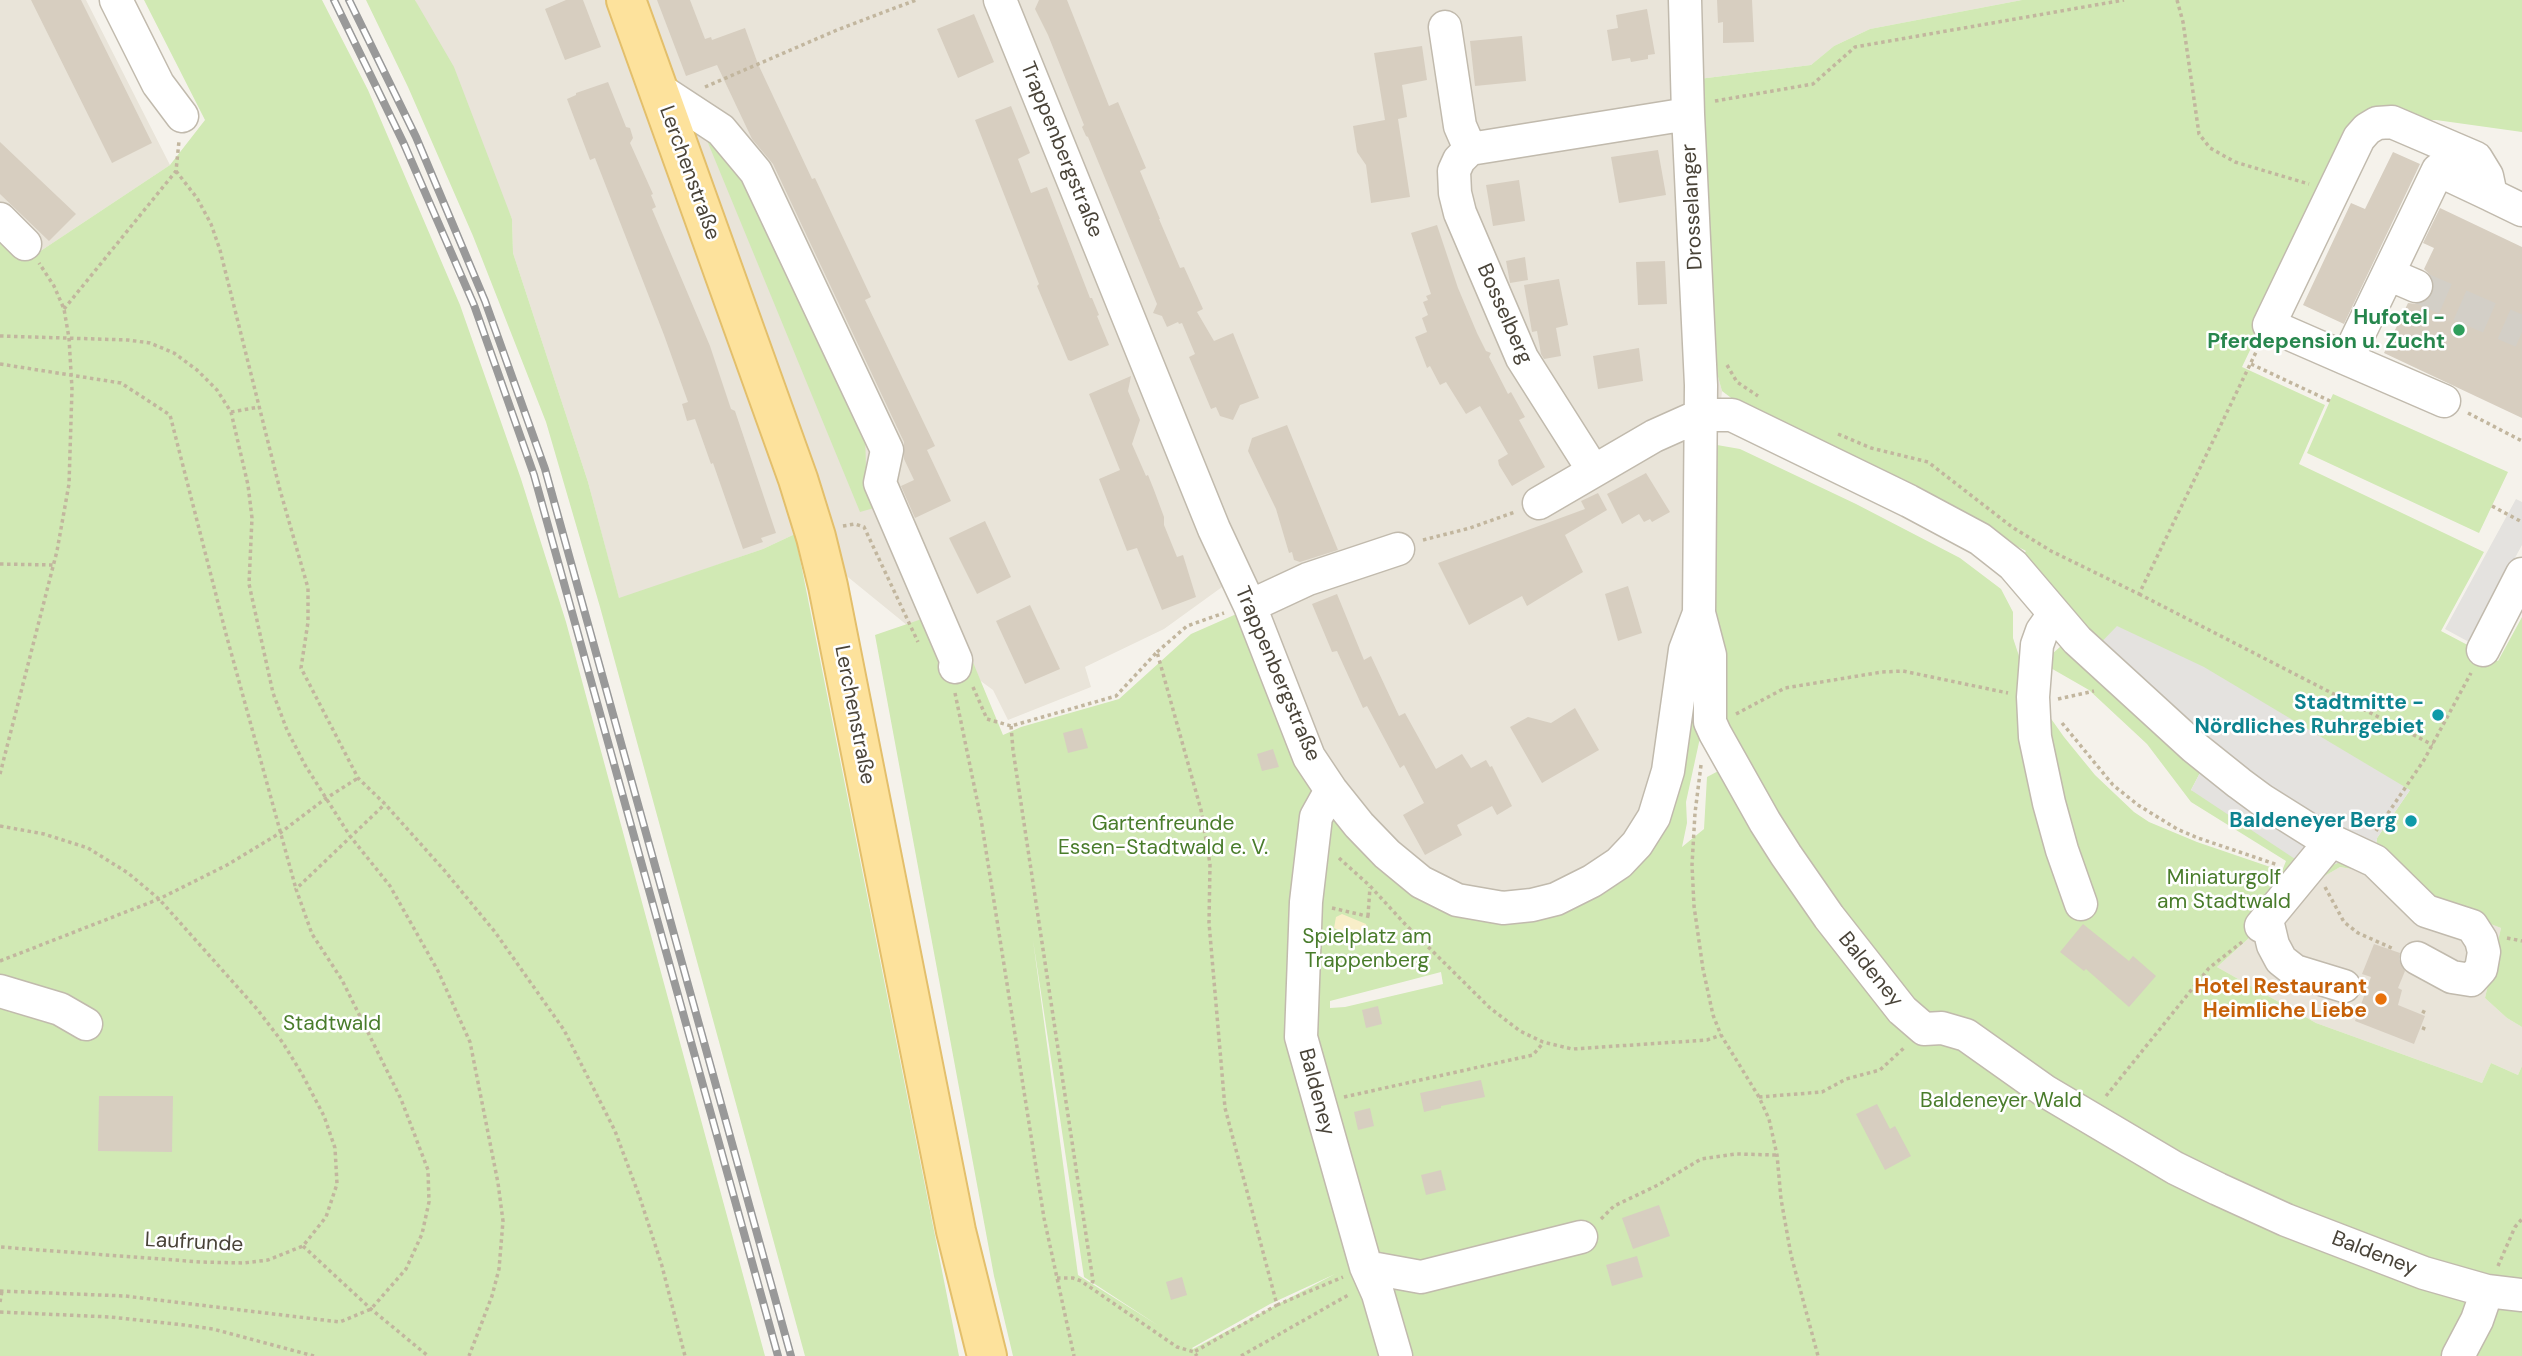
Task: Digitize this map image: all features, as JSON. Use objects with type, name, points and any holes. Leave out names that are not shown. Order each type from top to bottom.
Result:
[{"type":"main road","name":"Lerchenstraße","points":[[626,0],[798,479],[816,537],[956,1231],[987,1356]]},
{"type":"street","points":[[116,0],[158,85],[182,116]]},
{"type":"street","name":"Trappenbergstraße","points":[[1000,0],[1214,529],[1250,606],[1309,757],[1359,825],[1387,854],[1421,882],[1446,896],[1472,905],[1503,908],[1532,905],[1570,893],[1619,863],[1637,844],[1654,817],[1668,771],[1685,650],[1699,612],[1701,415]]},
{"type":"street","name":"Drosselanger","points":[[1685,0],[1700,110],[1701,415]]},
{"type":"street","points":[[1446,27],[1460,126],[1470,149],[1700,110]]},
{"type":"street","name":"Lerchenstraße","points":[[660,90],[721,130],[755,172],[887,450],[880,483],[955,664]]},
{"type":"street","points":[[2444,401],[2269,325],[2359,138],[2377,123],[2392,122],[2476,158],[2487,176],[2491,195]]},
{"type":"street","name":"Bosselberg","points":[[1470,149],[1458,160],[1454,172],[1460,213],[1522,358],[1593,470]]},
{"type":"street","points":[[2347,359],[2402,280],[2438,170],[2522,209]]},
{"type":"street","points":[[0,219],[25,244]]},
{"type":"street","points":[[1539,503],[1654,436],[1701,415],[1732,415],[1909,500],[1980,539],[2013,565],[2077,640],[2194,747],[2246,789],[2287,817],[2316,859]]},
{"type":"street","points":[[1250,606],[1308,579],[1398,549]]},
{"type":"street","points":[[2483,650],[2522,575]]},
{"type":"street","name":"Baldeney","points":[[1699,612],[1710,655],[1710,722],[1765,822],[1829,917],[1892,1001],[1924,1028],[1942,1028],[1966,1035],[2045,1091],[2175,1168],[2286,1220],[2400,1265],[2487,1291],[2522,1295]]},
{"type":"street","points":[[2054,614],[2042,631],[2037,645],[2039,698],[2035,737],[2040,767],[2062,850],[2081,904]]},
{"type":"street","name":"Baldeney","points":[[1331,790],[1315,817],[1307,902],[1301,1037],[1367,1270],[1385,1316],[1396,1356]]},
{"type":"street","points":[[2344,986],[2295,971],[2281,960],[2264,923],[2316,859],[2360,853],[2375,861],[2426,911],[2472,926],[2478,933],[2484,952],[2481,968],[2471,980],[2452,977],[2417,958]]},
{"type":"street","points":[[0,991],[60,1009],[86,1024]]},
{"type":"street","points":[[1367,1270],[1421,1277],[1581,1237]]},
{"type":"street","points":[[2458,1356],[2477,1320],[2487,1291]]},
{"type":"path","points":[[705,87],[836,30],[916,0]]},
{"type":"path","points":[[1700,110],[1716,100],[1813,84],[1855,47],[2124,0]]},
{"type":"path","points":[[2177,0],[2199,134],[2210,148],[2235,162],[2334,192]]},
{"type":"path","points":[[64,309],[176,171],[182,116]]},
{"type":"path","points":[[176,171],[197,198],[211,224],[308,587],[308,622],[301,668],[358,778],[385,804],[495,932],[543,998],[582,1064],[615,1131],[640,1198],[662,1266],[685,1356]]},
{"type":"path","points":[[0,774],[54,565],[69,484],[72,377],[64,309],[54,286],[25,244]]},
{"type":"path","points":[[0,336],[128,340],[150,344],[174,353],[197,369],[217,390],[231,412],[248,485],[252,518],[249,584],[268,676],[287,730],[325,799],[390,886],[438,971],[470,1042],[503,1221],[499,1269],[492,1296],[469,1356]]},
{"type":"path","points":[[1726,360],[1737,382],[1762,398]]},
{"type":"path","points":[[0,364],[121,383],[170,415],[296,889],[312,934],[342,980],[401,1099],[428,1170],[429,1202],[422,1234],[405,1269],[371,1309],[340,1322],[125,1296],[1,1291],[0,1302]]},
{"type":"path","points":[[2139,594],[2251,364],[2330,401]]},
{"type":"path","points":[[2444,401],[2522,441]]},
{"type":"path","points":[[231,412],[259,407]]},
{"type":"path","points":[[1834,433],[1871,449],[1928,461],[2012,527],[2051,551],[2432,745]]},
{"type":"path","points":[[1398,549],[1435,536],[1470,528],[1539,503]]},
{"type":"path","points":[[2491,506],[2522,522]]},
{"type":"path","points":[[816,537],[844,525],[864,527],[922,648],[965,670],[987,719],[1011,726],[1116,696],[1157,652],[1187,626],[1250,606]]},
{"type":"path","points":[[0,565],[54,565]]},
{"type":"path","points":[[2360,853],[2424,760],[2483,650]]},
{"type":"path","points":[[1157,652],[1201,810],[1210,864],[1209,923],[1225,1108],[1277,1305]]},
{"type":"path","points":[[955,664],[950,676],[965,733],[981,819],[1030,1136],[1074,1356]]},
{"type":"path","points":[[1818,1356],[1791,1255],[1781,1199],[1777,1155],[1769,1119],[1759,1097],[1721,1035],[1713,1015],[1703,969],[1694,906],[1692,865],[1695,813],[1710,722],[1737,714],[1785,688],[1882,672],[1903,671],[1956,684],[2055,699],[2090,693],[2115,675]]},
{"type":"path","points":[[2039,698],[2113,785],[2138,805],[2177,829],[2198,838],[2316,859],[2344,922],[2358,933],[2417,958]]},
{"type":"path","points":[[1011,726],[1093,1281],[1090,1286]]},
{"type":"path","points":[[0,961],[159,899],[227,865],[280,833],[358,778]]},
{"type":"path","points":[[296,889],[385,804]]},
{"type":"path","name":"Laufrunde","points":[[0,826],[44,834],[88,848],[128,873],[159,899],[248,999],[283,1043],[324,1116],[335,1148],[337,1184],[326,1217],[303,1246],[268,1260],[244,1263],[0,1247]]},
{"type":"path","points":[[1337,857],[1370,886],[1490,1008],[1520,1031],[1543,1042],[1572,1049],[1707,1040],[1721,1035]]},
{"type":"path","points":[[1307,902],[1370,916],[1370,886]]},
{"type":"path","points":[[2089,1116],[2209,968],[2264,923]]},
{"type":"path","points":[[1759,1097],[1822,1092],[1846,1079],[1880,1070],[1924,1028]]},
{"type":"path","points":[[1318,1104],[1532,1055],[1543,1042]]},
{"type":"path","points":[[1581,1237],[1614,1206],[1658,1185],[1701,1159],[1736,1154],[1777,1155]]},
{"type":"path","points":[[2487,1291],[2515,1227],[2522,1219]]},
{"type":"path","points":[[303,1246],[371,1309],[428,1356]]},
{"type":"path","points":[[1057,1278],[1073,1278],[1090,1286],[1177,1347],[1195,1354],[1277,1305],[1367,1270]]},
{"type":"path","points":[[1241,1356],[1359,1288],[1367,1270]]},
{"type":"path","points":[[0,1312],[36,1311],[184,1325],[212,1329],[314,1356]]},
{"type":"shaded area","points":[[0,0],[86,0],[170,165],[36,254],[0,214]]},
{"type":"shaded area","points":[[415,0],[2022,0],[1870,29],[1834,46],[1811,65],[1699,79],[1717,373],[1722,391],[1699,613],[1672,747],[1619,863],[1488,907],[1361,824],[1229,582],[1164,629],[1085,667],[1091,687],[1008,720],[993,690],[929,643],[795,534],[763,549],[619,599],[588,482],[513,253],[512,219]]},
{"type":"shaded area","points":[[2516,499],[2522,502],[2522,545],[2469,642],[2445,629]]},
{"type":"shaded area","points":[[2117,626],[2204,667],[2410,790],[2377,838],[2376,846],[2322,870],[2298,861],[2191,790],[2201,771],[2084,660]]},
{"type":"shaded area","points":[[2340,867],[2364,871],[2430,901],[2501,928],[2485,998],[2507,1018],[2522,1027],[2522,1066],[2518,1075],[2491,1063],[2482,1083],[2316,1023],[2217,967],[2304,888]]},
{"type":"green space","name":"Stadtwald","points":[[144,0],[322,0],[368,90],[460,305],[521,479],[566,622],[765,1356],[0,1356],[0,224],[36,254],[170,165],[205,120]]},
{"type":"green space","points":[[366,0],[415,0],[454,67],[512,219],[513,253],[588,482],[619,598],[763,549],[795,534],[959,1356],[805,1356],[600,607],[546,422],[473,236],[408,87]]},
{"type":"green space","points":[[2022,0],[2522,0],[2522,132],[2436,120],[2359,121],[2242,367],[2325,405],[2299,464],[2484,552],[2441,631],[2498,661],[2522,617],[2522,1027],[2507,1018],[2485,998],[2501,928],[2430,901],[2364,871],[2340,867],[2304,888],[2217,967],[2316,1023],[2482,1083],[2491,1063],[2518,1075],[2522,1066],[2522,1356],[1013,1356],[994,1276],[875,635],[951,609],[1003,735],[1021,727],[1119,699],[1191,634],[1241,612],[1332,798],[1487,911],[1632,858],[1701,638],[1703,724],[1686,802],[1687,823],[1682,847],[1704,829],[1707,777],[1724,768],[1710,610],[1716,539],[1717,445],[1740,449],[1856,504],[1960,558],[2001,589],[2013,612],[2013,638],[2025,674],[2042,706],[2095,775],[2134,812],[2149,822],[2197,842],[2282,871],[2286,861],[2191,802],[2147,744],[2089,690],[2042,663],[2080,629],[2018,561],[2026,551],[1909,489],[1758,418],[1722,391],[1717,373],[1699,79],[1811,65],[1834,46],[1870,29]],"holes":[[[2201,771],[2410,790],[2377,838],[2376,846],[2346,859],[2191,790]],[[1033,940],[1084,1277],[1159,1326],[1078,1275]],[[1441,972],[1443,984],[1345,1007],[1330,1008],[1330,1001]],[[1335,1274],[1192,1348],[1270,1304]]]},
{"type":"green space","points":[[706,138],[747,182],[865,431],[866,468],[874,508],[860,512]]},
{"type":"green space","points":[[2333,394],[2508,472],[2479,533],[2307,453]]},
{"type":"sand","points":[[1342,914],[1366,924],[1364,939],[1360,940],[1334,928],[1336,917]]},
{"type":"building","points":[[31,0],[81,0],[152,143],[112,163]]},
{"type":"building","points":[[566,0],[583,0],[601,47],[565,60],[545,9]]},
{"type":"building","points":[[657,0],[690,0],[705,39],[711,37],[712,40],[745,28],[758,64],[871,297],[865,300],[935,446],[927,450],[951,501],[915,518],[901,486],[914,480],[904,459],[904,442],[773,164],[752,139],[717,65],[686,76]]},
{"type":"building","points":[[1039,0],[1067,0],[1109,106],[1118,102],[1146,168],[1140,171],[1159,219],[1180,268],[1184,267],[1203,309],[1197,312],[1214,341],[1233,333],[1259,398],[1240,405],[1233,420],[1220,416],[1216,407],[1211,409],[1189,357],[1195,354],[1182,323],[1167,327],[1162,316],[1153,313],[1157,304],[1035,9]]},
{"type":"building","points":[[1717,0],[1752,0],[1754,42],[1723,43],[1723,22],[1718,23]]},
{"type":"building","points":[[1647,9],[1655,54],[1648,55],[1648,59],[1631,62],[1630,58],[1612,61],[1607,30],[1618,28],[1616,15]]},
{"type":"building","points":[[974,14],[994,62],[958,78],[937,29]]},
{"type":"building","points":[[1522,36],[1526,81],[1475,86],[1470,41]]},
{"type":"building","points":[[1422,46],[1427,80],[1402,85],[1407,117],[1398,119],[1410,197],[1371,203],[1366,165],[1357,152],[1353,126],[1385,120],[1374,53]]},
{"type":"building","points":[[608,82],[626,127],[630,128],[633,138],[630,143],[653,194],[651,195],[656,207],[652,209],[710,346],[731,409],[735,411],[776,533],[761,538],[763,542],[743,549],[695,419],[687,421],[682,404],[688,402],[664,335],[595,158],[590,160],[567,99]]},
{"type":"building","points":[[1011,106],[1030,153],[1018,159],[1031,193],[1047,187],[1109,345],[1071,361],[1068,360],[1037,286],[1039,284],[975,120]]},
{"type":"building","points":[[0,142],[76,214],[49,241],[0,194]]},
{"type":"building","points":[[1658,150],[1666,195],[1619,203],[1611,157]]},
{"type":"building","points":[[2393,152],[2420,164],[2344,324],[2303,305],[2351,203],[2365,209]]},
{"type":"building","points":[[1519,180],[1525,221],[1493,226],[1486,185]]},
{"type":"building","name":"Hufotel - Pferdepension u. Zucht","points":[[2440,208],[2522,247],[2522,418],[2384,353],[2408,303],[2419,304],[2433,293],[2434,283],[2424,269],[2434,248],[2423,243]]},
{"type":"building","points":[[1437,225],[1458,288],[1477,333],[1486,351],[1491,353],[1489,357],[1508,394],[1511,392],[1525,417],[1519,420],[1545,467],[1512,486],[1498,460],[1508,454],[1480,406],[1466,414],[1446,382],[1440,385],[1430,366],[1427,368],[1415,337],[1427,332],[1422,318],[1428,315],[1423,302],[1428,300],[1426,296],[1431,294],[1411,233]]},
{"type":"building","points":[[1525,257],[1528,280],[1510,283],[1506,261]]},
{"type":"building","points":[[1665,261],[1667,304],[1638,305],[1636,262]]},
{"type":"building","points":[[1559,279],[1568,325],[1556,328],[1561,356],[1544,359],[1537,331],[1532,332],[1524,285]]},
{"type":"building","points":[[1639,348],[1643,381],[1598,389],[1593,356]]},
{"type":"building","points":[[1131,376],[1128,391],[1140,420],[1132,444],[1154,490],[1177,557],[1183,555],[1196,597],[1162,610],[1137,548],[1127,551],[1099,479],[1120,470],[1089,394]]},
{"type":"building","points":[[1287,425],[1338,550],[1300,562],[1294,560],[1292,552],[1289,553],[1276,509],[1248,451],[1252,438]]},
{"type":"building","points":[[1646,473],[1670,512],[1652,522],[1650,519],[1644,522],[1639,514],[1622,524],[1607,494]]},
{"type":"building","points":[[1598,493],[1607,510],[1565,535],[1583,572],[1527,606],[1522,596],[1469,625],[1438,563],[1585,509],[1581,501]]},
{"type":"building","points":[[985,521],[1011,577],[977,594],[949,538]]},
{"type":"building","points":[[1628,586],[1642,633],[1618,641],[1605,594]]},
{"type":"building","points":[[1337,594],[1364,660],[1371,656],[1399,716],[1405,713],[1436,769],[1462,754],[1471,768],[1486,760],[1490,767],[1492,766],[1512,806],[1497,815],[1492,806],[1457,825],[1462,835],[1425,855],[1403,815],[1424,803],[1404,765],[1400,768],[1367,706],[1363,708],[1337,651],[1332,652],[1312,604]]},
{"type":"building","points":[[1030,605],[1060,669],[1025,684],[996,621]]},
{"type":"building","points":[[1575,708],[1599,750],[1542,783],[1510,727],[1528,717],[1551,723]]},
{"type":"building","points":[[1082,728],[1088,748],[1068,753],[1063,733]]},
{"type":"building","points":[[1273,749],[1279,767],[1262,771],[1257,754]]},
{"type":"building","points":[[2083,924],[2129,961],[2133,956],[2156,976],[2129,1007],[2086,969],[2084,971],[2060,952]]},
{"type":"building","name":"Hotel Restaurant Heimliche Liebe","points":[[2374,944],[2400,953],[2399,959],[2405,971],[2398,988],[2402,990],[2398,1005],[2425,1016],[2414,1044],[2355,1021],[2371,977],[2362,974]]},
{"type":"building","points":[[1378,1006],[1382,1024],[1366,1028],[1362,1010]]},
{"type":"building","points":[[1481,1080],[1485,1097],[1424,1112],[1420,1093]]},
{"type":"building","points":[[99,1096],[173,1096],[172,1152],[98,1151]]},
{"type":"building","points":[[1877,1104],[1890,1129],[1895,1126],[1911,1156],[1885,1170],[1856,1114]]},
{"type":"building","points":[[1370,1108],[1374,1126],[1358,1130],[1354,1112]]},
{"type":"building","points":[[1441,1170],[1446,1190],[1426,1195],[1421,1175]]},
{"type":"building","points":[[1659,1205],[1670,1236],[1633,1249],[1622,1218]]},
{"type":"building","points":[[1637,1256],[1643,1277],[1612,1286],[1606,1265]]},
{"type":"building","points":[[1182,1277],[1187,1295],[1171,1300],[1166,1282]]},
{"type":"tunnel","points":[[2416,286],[2522,332]]},
{"type":"railway","points":[[334,0],[404,144],[474,305],[534,475],[778,1356]]},
{"type":"railway","points":[[349,0],[416,137],[485,301],[545,469],[791,1356]]},
{"type":"place","name":"Hufotel - Pferdepension u. Zucht","points":[[2459,330]]},
{"type":"place","name":"Stadtmitte - Nördliches Ruhrgebiet","points":[[2438,715]]},
{"type":"place","name":"Baldeneyer Berg","points":[[2411,821]]},
{"type":"place","name":"Hotel Restaurant Heimliche Liebe","points":[[2381,999]]},
{"type":"park label","name":"Gartenfreunde Essen-Stadtwald e. V.","points":[[1163,836]]},
{"type":"park label","name":"Miniaturgolf am Stadtwald","points":[[2224,890]]},
{"type":"park label","name":"Spielplatz am Trappenberg","points":[[1367,949]]},
{"type":"park label","name":"Baldeneyer Wald","points":[[2001,1101]]}]
